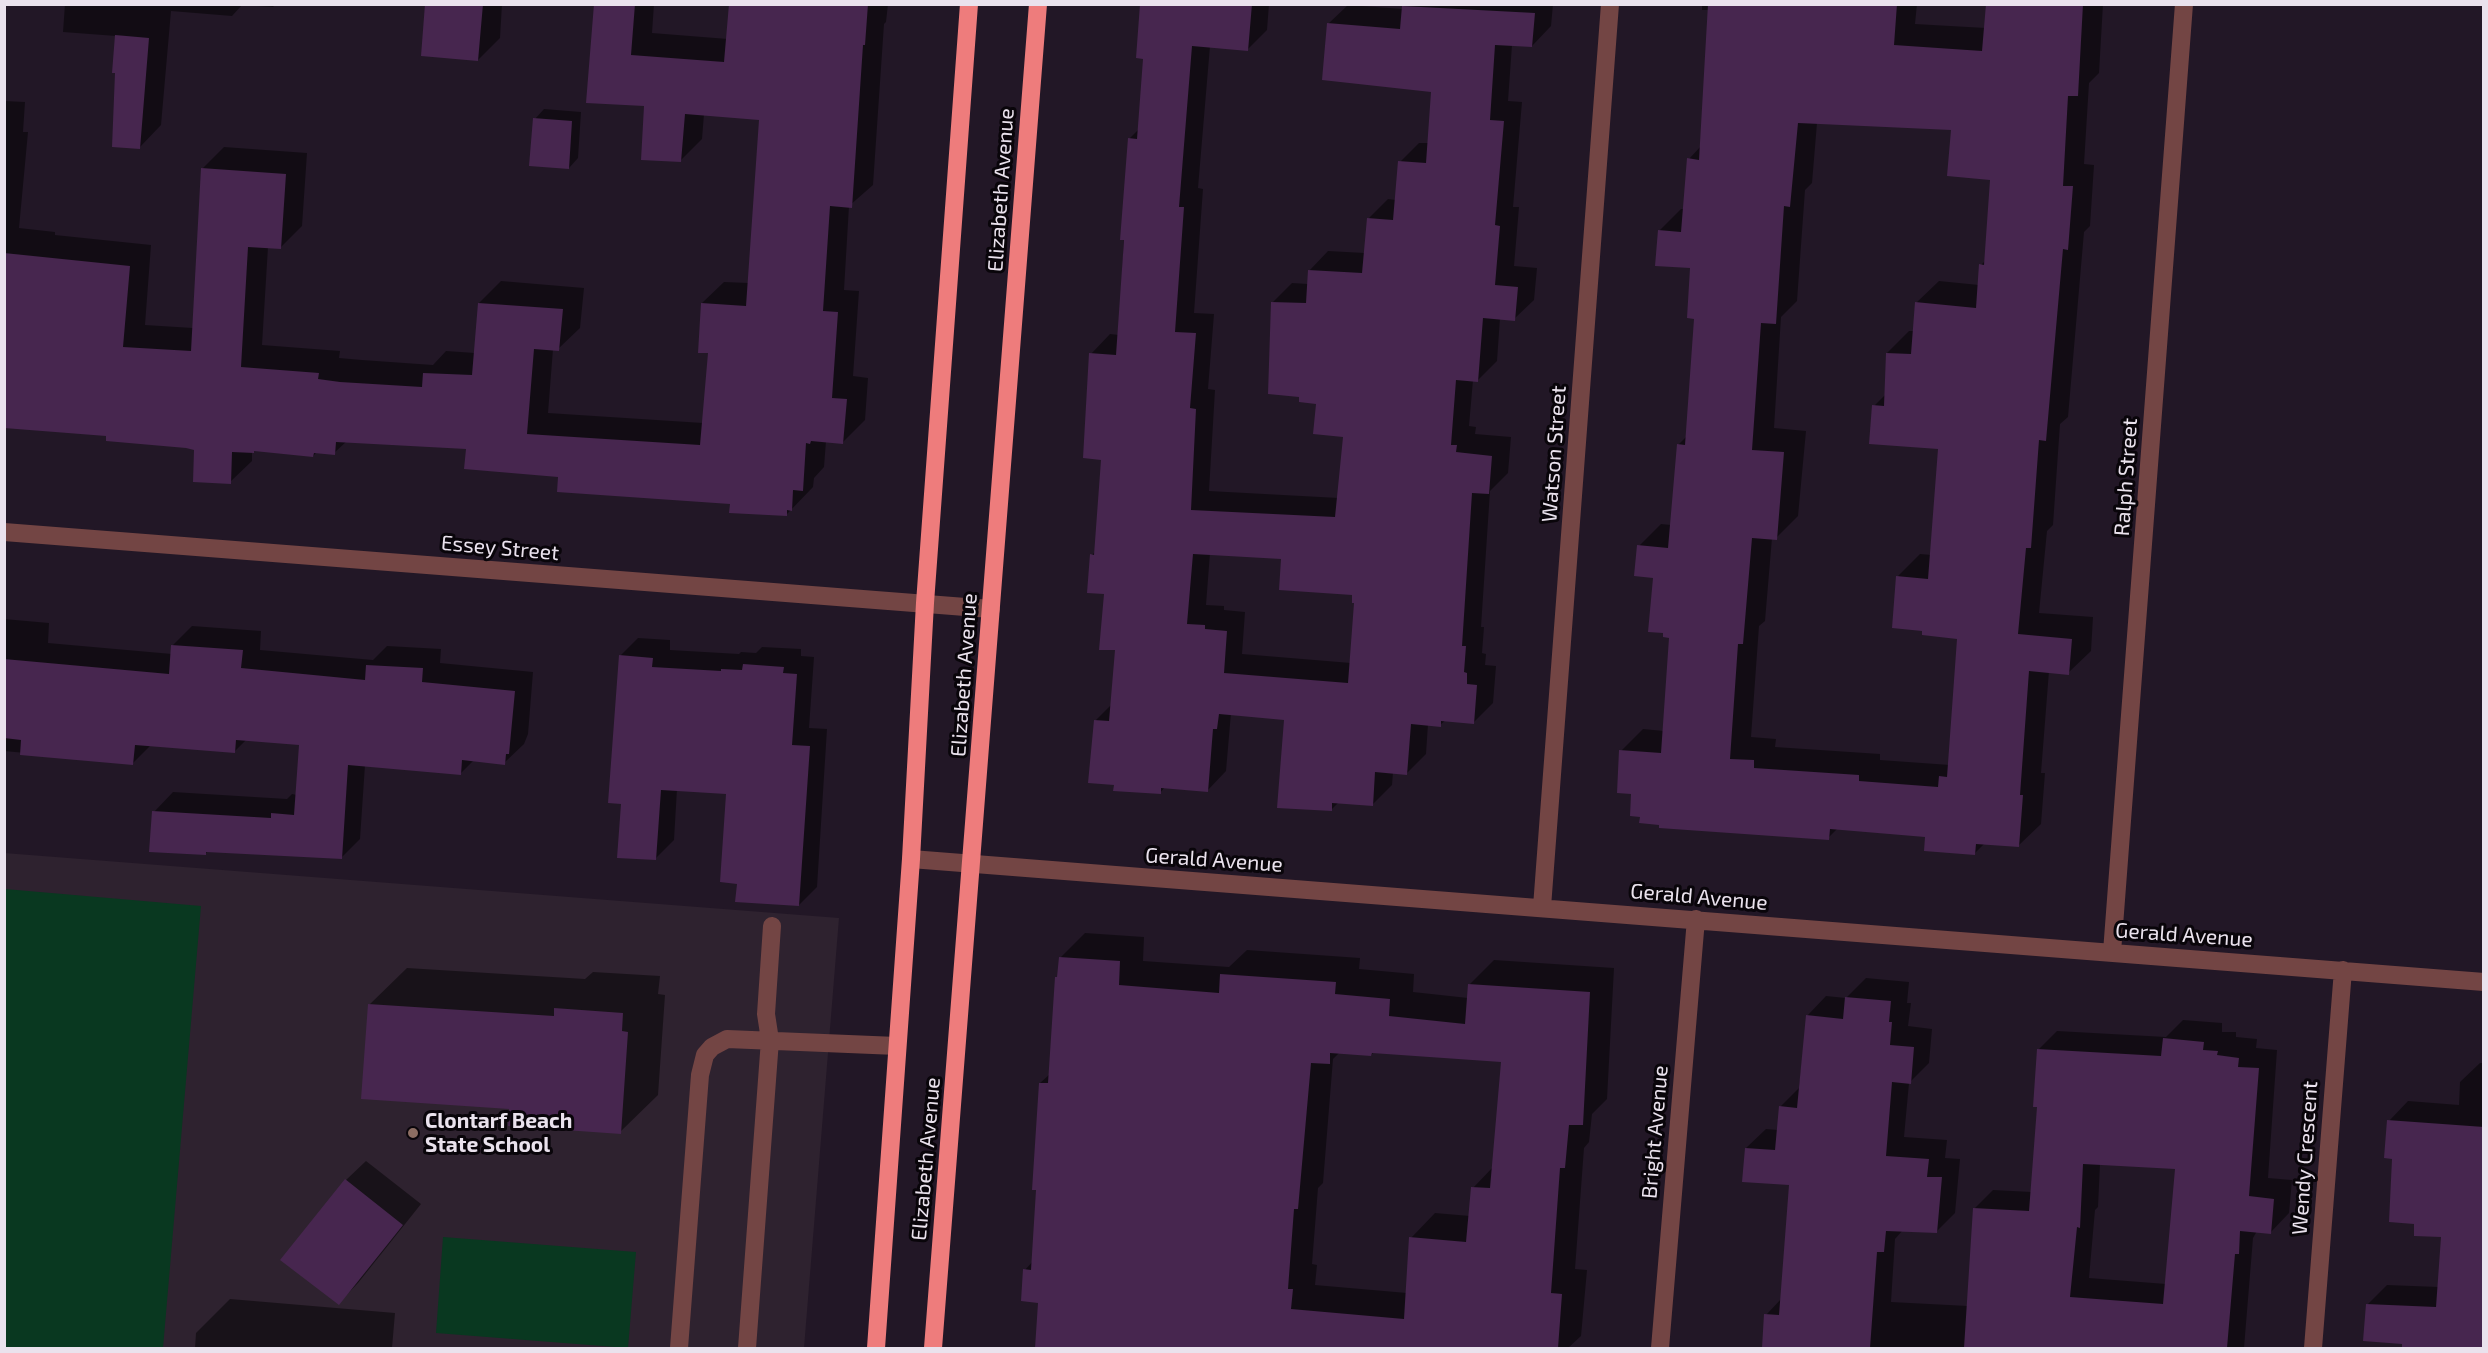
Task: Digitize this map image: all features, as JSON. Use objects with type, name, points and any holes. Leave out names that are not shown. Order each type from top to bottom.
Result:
[{"type":"highway","name":"Elizabeth Avenue","points":[[876,1348],[911,859],[925,603],[969,4]]},
{"type":"highway","name":"Elizabeth Avenue","points":[[933,1348],[1038,4]]},
{"type":"street","name":"Watson Street","points":[[1542,907],[1610,4]]},
{"type":"street","name":"Ralph Street","points":[[2112,952],[2184,4]]},
{"type":"street","name":"Essey Street","points":[[4,532],[991,609]]},
{"type":"street","name":"Gerald Avenue","points":[[911,859],[2484,982]]},
{"type":"street","name":"Bright Avenue","points":[[1660,1348],[1696,920]]},
{"type":"street","points":[[747,1348],[770,1040],[766,1014],[772,926]]},
{"type":"street","name":"Wendy Crescent","points":[[2313,1348],[2343,970]]},
{"type":"street","points":[[679,1348],[701,1063],[712,1047],[727,1039],[897,1046]]},
{"type":"shaded area","name":"Clontarf Beach State School","points":[[4,853],[839,918],[804,1348],[5,1348]]},
{"type":"green space","points":[[5,889],[201,906],[163,1348],[5,1348]]},
{"type":"green space","points":[[443,1237],[636,1252],[628,1348],[436,1333]]},
{"type":"building","points":[[425,4],[483,4],[478,61],[421,56]]},
{"type":"building","points":[[594,4],[635,4],[631,55],[724,62],[729,4],[868,4],[852,208],[830,206],[823,311],[838,312],[832,398],[847,399],[843,444],[811,441],[810,444],[806,443],[803,491],[793,490],[792,511],[787,510],[787,516],[729,513],[730,504],[557,492],[558,477],[464,469],[466,449],[336,442],[335,455],[314,453],[313,457],[254,451],[254,453],[232,452],[231,484],[193,482],[194,450],[106,441],[106,436],[4,428],[4,253],[130,266],[123,347],[191,351],[201,168],[286,174],[281,249],[248,247],[241,367],[319,373],[318,379],[340,382],[422,387],[423,373],[472,375],[478,303],[563,309],[559,351],[534,349],[527,434],[700,445],[708,353],[698,353],[701,303],[746,306],[759,120],[685,114],[681,162],[641,160],[644,106],[586,103]]},
{"type":"building","points":[[1140,4],[1252,4],[1248,51],[1192,46],[1179,207],[1184,207],[1175,332],[1196,333],[1190,408],[1196,409],[1191,510],[1335,517],[1343,437],[1313,434],[1316,404],[1299,402],[1299,397],[1268,394],[1271,302],[1306,303],[1308,270],[1362,273],[1367,218],[1393,220],[1398,161],[1426,163],[1431,92],[1322,80],[1327,23],[1400,29],[1402,6],[1535,13],[1532,47],[1495,45],[1490,120],[1504,121],[1495,225],[1500,226],[1495,285],[1518,287],[1515,321],[1483,318],[1478,382],[1456,380],[1451,445],[1457,445],[1456,452],[1492,456],[1489,494],[1472,493],[1462,646],[1466,646],[1464,672],[1467,673],[1467,684],[1477,685],[1474,724],[1441,721],[1441,727],[1411,724],[1407,775],[1375,772],[1373,806],[1332,803],[1332,811],[1277,808],[1284,720],[1219,714],[1217,729],[1213,729],[1208,792],[1161,788],[1161,794],[1113,791],[1114,785],[1088,783],[1094,720],[1109,721],[1115,650],[1099,650],[1104,594],[1087,593],[1090,554],[1094,555],[1101,460],[1083,458],[1089,353],[1116,355],[1124,240],[1120,240],[1128,138],[1137,139],[1143,59],[1136,58]],"holes":[[[1193,554],[1281,559],[1279,590],[1352,595],[1352,603],[1354,603],[1348,683],[1224,673],[1227,631],[1205,629],[1205,625],[1187,624]]]},
{"type":"building","points":[[1708,4],[1897,4],[1894,45],[1982,51],[1986,4],[2083,4],[2078,96],[2068,96],[2063,186],[2073,186],[2068,250],[2063,249],[2046,441],[2039,440],[2031,548],[2026,548],[2018,634],[2072,639],[2069,675],[2029,671],[2020,795],[2023,795],[2019,847],[1976,844],[1975,855],[1924,851],[1925,837],[1830,829],[1829,840],[1659,828],[1659,825],[1639,823],[1640,817],[1630,816],[1631,794],[1617,793],[1619,750],[1661,753],[1669,638],[1663,637],[1663,633],[1648,632],[1653,578],[1634,576],[1637,545],[1668,548],[1677,444],[1685,445],[1694,319],[1687,318],[1690,268],[1655,266],[1658,230],[1681,232],[1687,158],[1699,160]],"holes":[[[1798,123],[1951,130],[1947,176],[1990,180],[1984,265],[1979,264],[1976,308],[1915,302],[1911,354],[1886,353],[1884,406],[1872,405],[1869,444],[1938,449],[1928,579],[1896,576],[1892,628],[1922,631],[1922,635],[1957,639],[1947,777],[1939,776],[1938,787],[1859,781],[1859,775],[1754,768],[1754,760],[1730,759],[1738,644],[1743,644],[1752,538],[1777,540],[1784,452],[1752,450],[1761,323],[1776,324],[1784,206],[1790,207]]]},
{"type":"building","points":[[115,35],[149,38],[140,149],[112,147],[115,73],[112,73]]},
{"type":"building","points":[[533,118],[572,121],[569,169],[529,166]]},
{"type":"building","points":[[171,645],[243,650],[241,668],[365,680],[366,665],[423,668],[422,682],[515,691],[509,754],[506,754],[505,765],[462,760],[461,775],[348,765],[342,859],[206,852],[206,855],[149,852],[152,811],[271,818],[271,813],[294,815],[299,745],[236,740],[235,753],[135,745],[133,765],[20,755],[21,740],[4,738],[4,659],[169,674]]},
{"type":"building","points":[[619,655],[653,658],[652,667],[721,671],[721,669],[742,670],[743,664],[784,667],[783,673],[797,674],[792,745],[810,746],[799,906],[735,902],[737,884],[720,882],[726,794],[661,790],[656,860],[617,858],[621,804],[608,803]]},
{"type":"building","points":[[1059,957],[1120,961],[1119,985],[1219,993],[1220,974],[1336,982],[1335,994],[1390,999],[1389,1016],[1465,1024],[1468,984],[1590,992],[1583,1125],[1569,1125],[1565,1168],[1560,1168],[1551,1293],[1562,1294],[1558,1348],[1035,1348],[1038,1303],[1021,1301],[1023,1269],[1031,1270],[1036,1190],[1032,1190],[1039,1083],[1048,1083],[1055,977],[1057,977]],"holes":[[[1330,1053],[1371,1056],[1372,1053],[1501,1062],[1490,1188],[1471,1187],[1466,1242],[1409,1237],[1404,1319],[1291,1309],[1293,1289],[1288,1289],[1294,1209],[1298,1209],[1311,1063],[1330,1064]]]},
{"type":"building","points":[[1845,997],[1891,1001],[1890,1045],[1914,1047],[1911,1084],[1892,1082],[1886,1156],[1929,1159],[1927,1177],[1942,1177],[1937,1233],[1886,1231],[1884,1252],[1877,1252],[1870,1348],[1762,1348],[1764,1314],[1779,1315],[1789,1185],[1742,1182],[1745,1148],[1775,1150],[1779,1106],[1797,1108],[1806,1015],[1843,1019]]},
{"type":"building","points":[[368,1004],[554,1016],[554,1008],[623,1013],[622,1031],[628,1032],[621,1134],[508,1126],[509,1109],[361,1099]]},
{"type":"building","points":[[2163,1038],[2204,1042],[2203,1050],[2218,1051],[2217,1055],[2239,1058],[2238,1067],[2259,1068],[2249,1196],[2274,1199],[2271,1234],[2240,1231],[2239,1254],[2235,1254],[2227,1348],[1964,1348],[1973,1208],[2029,1211],[2037,1107],[2033,1107],[2037,1049],[2161,1056]],"holes":[[[2083,1164],[2175,1169],[2163,1304],[2070,1297],[2077,1227],[2080,1228]]]},
{"type":"building","points":[[2387,1120],[2484,1127],[2484,1348],[2402,1348],[2402,1344],[2363,1341],[2366,1304],[2436,1307],[2441,1237],[2414,1236],[2414,1224],[2389,1222],[2392,1159],[2384,1158]]},
{"type":"building","points":[[345,1179],[403,1225],[339,1305],[280,1260]]},
{"type":"place","name":"Clontarf Beach State School","points":[[413,1133]]}]
